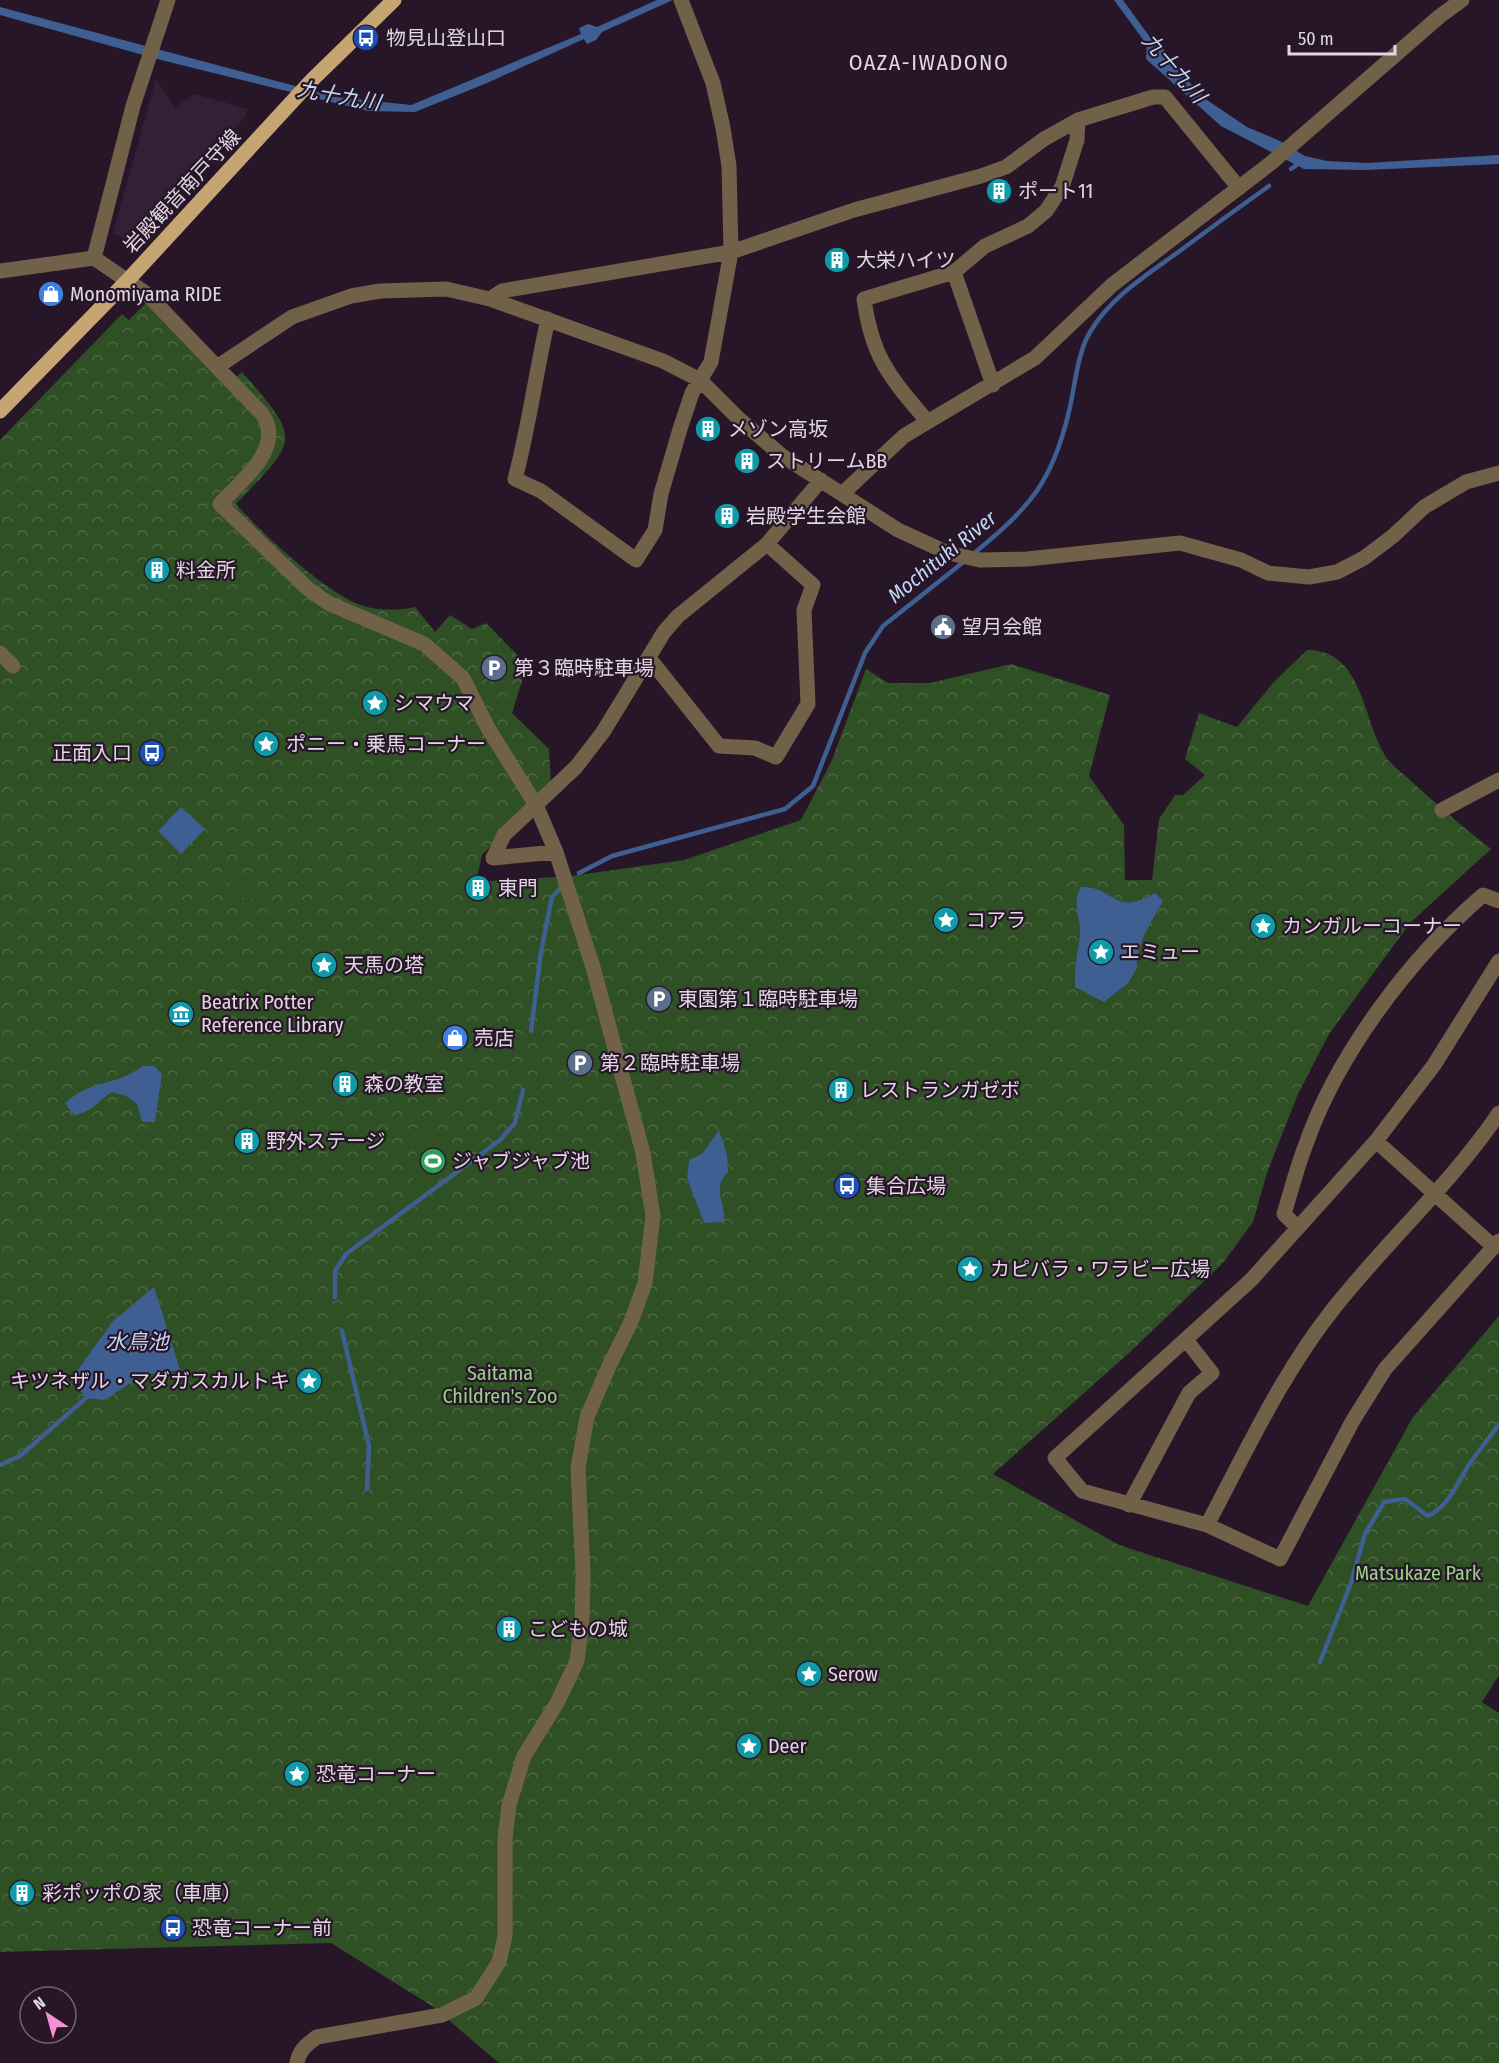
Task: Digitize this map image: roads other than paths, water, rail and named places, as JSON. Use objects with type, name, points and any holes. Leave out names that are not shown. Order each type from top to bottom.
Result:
[{"type":"main road","name":"岩殿観音南戸守線","points":[[0,411],[128,279],[312,80],[394,0]]},
{"type":"street","points":[[94,258],[133,106],[168,0]]},
{"type":"street","points":[[843,493],[880,456],[927,421],[993,385],[1035,358],[1112,285],[1271,163],[1440,16],[1462,0]]},
{"type":"street","points":[[548,319],[534,383],[528,431],[515,478],[541,491],[636,560],[655,530],[670,460],[692,393],[711,362],[731,252],[729,166],[723,128],[713,83],[683,4]]},
{"type":"street","points":[[490,299],[502,291],[731,252],[854,210],[981,176],[1006,167],[1044,139],[1078,120],[1153,98],[1165,97],[1239,188]]},
{"type":"street","points":[[927,421],[883,364],[868,328],[864,299],[954,272],[985,246],[1028,226],[1054,201],[1069,168],[1077,140],[1078,120]]},
{"type":"street","points":[[0,271],[94,258],[147,294],[263,415],[269,426],[271,437],[264,454],[220,504],[281,565],[328,603],[423,644],[463,678],[488,728],[536,805],[556,852],[593,967],[643,1153],[652,1216],[645,1283],[631,1322],[587,1417],[578,1468],[583,1573],[582,1619],[577,1661],[557,1703],[524,1756],[509,1805],[505,1838],[505,1936],[499,1962],[476,1998],[442,2014],[317,2037],[298,2054],[297,2063]]},
{"type":"street","points":[[954,272],[993,385]]},
{"type":"street","points":[[217,367],[292,317],[351,296],[380,291],[446,290],[490,299],[663,361],[700,380],[738,418],[781,455],[898,530],[948,554],[980,560],[1027,559],[1180,543],[1241,560],[1268,573],[1309,577],[1337,572],[1364,558],[1393,536],[1424,507],[1466,483],[1499,473]]},
{"type":"street","points":[[556,852],[493,858],[504,835],[583,758],[603,732],[664,632],[678,616],[767,544],[821,480]]},
{"type":"street","points":[[649,658],[719,747],[755,748],[776,757],[808,704],[804,610],[813,585],[767,544]]},
{"type":"street","points":[[0,653],[13,666]]},
{"type":"street","points":[[1442,810],[1499,780]]},
{"type":"street","points":[[1297,1227],[1284,1215],[1306,1142],[1336,1077],[1376,1014],[1428,949],[1483,895],[1499,902]]},
{"type":"street","points":[[1376,1141],[1436,1195],[1497,1244],[1386,1369],[1352,1422],[1280,1559],[1207,1525],[1083,1491],[1055,1458],[1187,1341],[1251,1280],[1376,1141],[1406,1105],[1434,1065],[1499,961]]},
{"type":"street","points":[[1207,1525],[1289,1373],[1311,1338],[1372,1263],[1436,1195],[1476,1147],[1499,1113]]},
{"type":"street","points":[[1129,1505],[1189,1393],[1212,1373],[1187,1341]]},
{"type":"water","points":[[657,0],[673,0],[602,32],[596,40],[587,44],[584,39],[487,83],[415,112],[368,111],[161,60],[0,15],[0,7],[336,97],[411,105],[581,34],[579,28],[588,24],[597,27]]},
{"type":"water","name":"九十九川","points":[[1114,0],[1123,0],[1152,40],[1161,45],[1176,69],[1207,100],[1247,127],[1280,141],[1305,156],[1327,161],[1367,163],[1499,155],[1499,164],[1366,170],[1304,169],[1221,126],[1146,59],[1147,45]]},
{"type":"water","points":[[181,807],[205,829],[181,854],[158,831]]},
{"type":"water","points":[[1081,887],[1092,888],[1122,902],[1141,900],[1155,893],[1163,901],[1145,933],[1138,953],[1136,970],[1128,983],[1104,1002],[1075,987],[1080,934],[1077,899]]},
{"type":"water","points":[[142,1066],[154,1066],[162,1074],[155,1122],[142,1122],[137,1104],[126,1096],[112,1092],[80,1114],[74,1115],[65,1103],[85,1089],[124,1077]]},
{"type":"water","points":[[719,1130],[727,1155],[728,1172],[720,1184],[724,1222],[704,1223],[687,1178],[689,1160],[702,1154]]},
{"type":"water","name":"水鳥池","points":[[154,1287],[180,1370],[143,1375],[104,1400],[86,1398],[72,1378],[113,1321]]},
{"type":"waterway","name":"Mochituki River","points":[[1291,169],[1301,162]]},
{"type":"waterway","name":"Mochituki River","points":[[972,555],[1024,507],[1047,475],[1063,433],[1083,349],[1098,320],[1118,298],[1141,279],[1269,186]]},
{"type":"waterway","name":"Mochituki River","points":[[579,873],[612,856],[785,809],[813,786],[865,653],[883,626],[966,560]]},
{"type":"waterway","name":"Mochituki River","points":[[531,1031],[541,952],[552,897],[563,886]]},
{"type":"waterway","name":"Mochituki River","points":[[335,1297],[335,1271],[346,1254],[500,1140],[515,1123],[523,1090]]},
{"type":"waterway","name":"Mochituki River","points":[[342,1331],[369,1446],[367,1489]]},
{"type":"waterway","points":[[0,1465],[20,1456],[86,1398]]},
{"type":"waterway","points":[[1320,1662],[1351,1583],[1365,1534],[1384,1502],[1405,1499],[1428,1516],[1436,1511],[1448,1499],[1499,1424]]},
{"type":"place","name":"物見山登山口","points":[[366,38]]},
{"type":"place","name":"ポート11","points":[[999,191]]},
{"type":"place","name":"大栄ハイツ","points":[[837,260]]},
{"type":"place","name":"Monomiyama RIDE","points":[[51,294]]},
{"type":"place","name":"メゾン高坂","points":[[708,429]]},
{"type":"place","name":"ストリームBB","points":[[747,461]]},
{"type":"place","name":"岩殿学生会館","points":[[727,516]]},
{"type":"place","name":"料金所","points":[[157,570]]},
{"type":"place","name":"望月会館","points":[[943,627]]},
{"type":"place","name":"第３臨時駐車場","points":[[494,668]]},
{"type":"place","name":"シマウマ","points":[[375,703]]},
{"type":"place","name":"ポニー・乗馬コーナー","points":[[266,744]]},
{"type":"place","name":"正面入口","points":[[152,753]]},
{"type":"place","name":"東門","points":[[478,888]]},
{"type":"place","name":"コアラ","points":[[946,920]]},
{"type":"place","name":"カンガルーコーナー","points":[[1263,926]]},
{"type":"place","name":"エミュー","points":[[1101,952]]},
{"type":"place","name":"天馬の塔","points":[[324,965]]},
{"type":"place","name":"東園第１臨時駐車場","points":[[659,999]]},
{"type":"place","name":"Beatrix Potter Reference Library","points":[[181,1014]]},
{"type":"place","name":"売店","points":[[455,1038]]},
{"type":"place","name":"第２臨時駐車場","points":[[580,1063]]},
{"type":"place","name":"森の教室","points":[[345,1084]]},
{"type":"place","name":"レストランガゼボ","points":[[841,1090]]},
{"type":"place","name":"野外ステージ","points":[[247,1141]]},
{"type":"place","name":"ジャブジャブ池","points":[[433,1161]]},
{"type":"place","name":"集合広場","points":[[847,1186]]},
{"type":"place","name":"カピバラ・ワラビー広場","points":[[970,1269]]},
{"type":"place","name":"キツネザル・マダガスカルトキ","points":[[309,1381]]},
{"type":"place","name":"こどもの城","points":[[509,1629]]},
{"type":"place","name":"Serow","points":[[809,1674]]},
{"type":"place","name":"Deer","points":[[749,1746]]},
{"type":"place","name":"恐竜コーナー","points":[[297,1774]]},
{"type":"place","name":"彩ポッポの家（車庫）","points":[[22,1893]]},
{"type":"place","name":"恐竜コーナー前","points":[[173,1928]]},
{"type":"district","name":"OAZA-IWADONO","points":[[929,62]]},
{"type":"park label","name":"Saitama Children's Zoo","points":[[500,1384]]},
{"type":"park label","name":"Matsukaze Park","points":[[1418,1573]]}]
